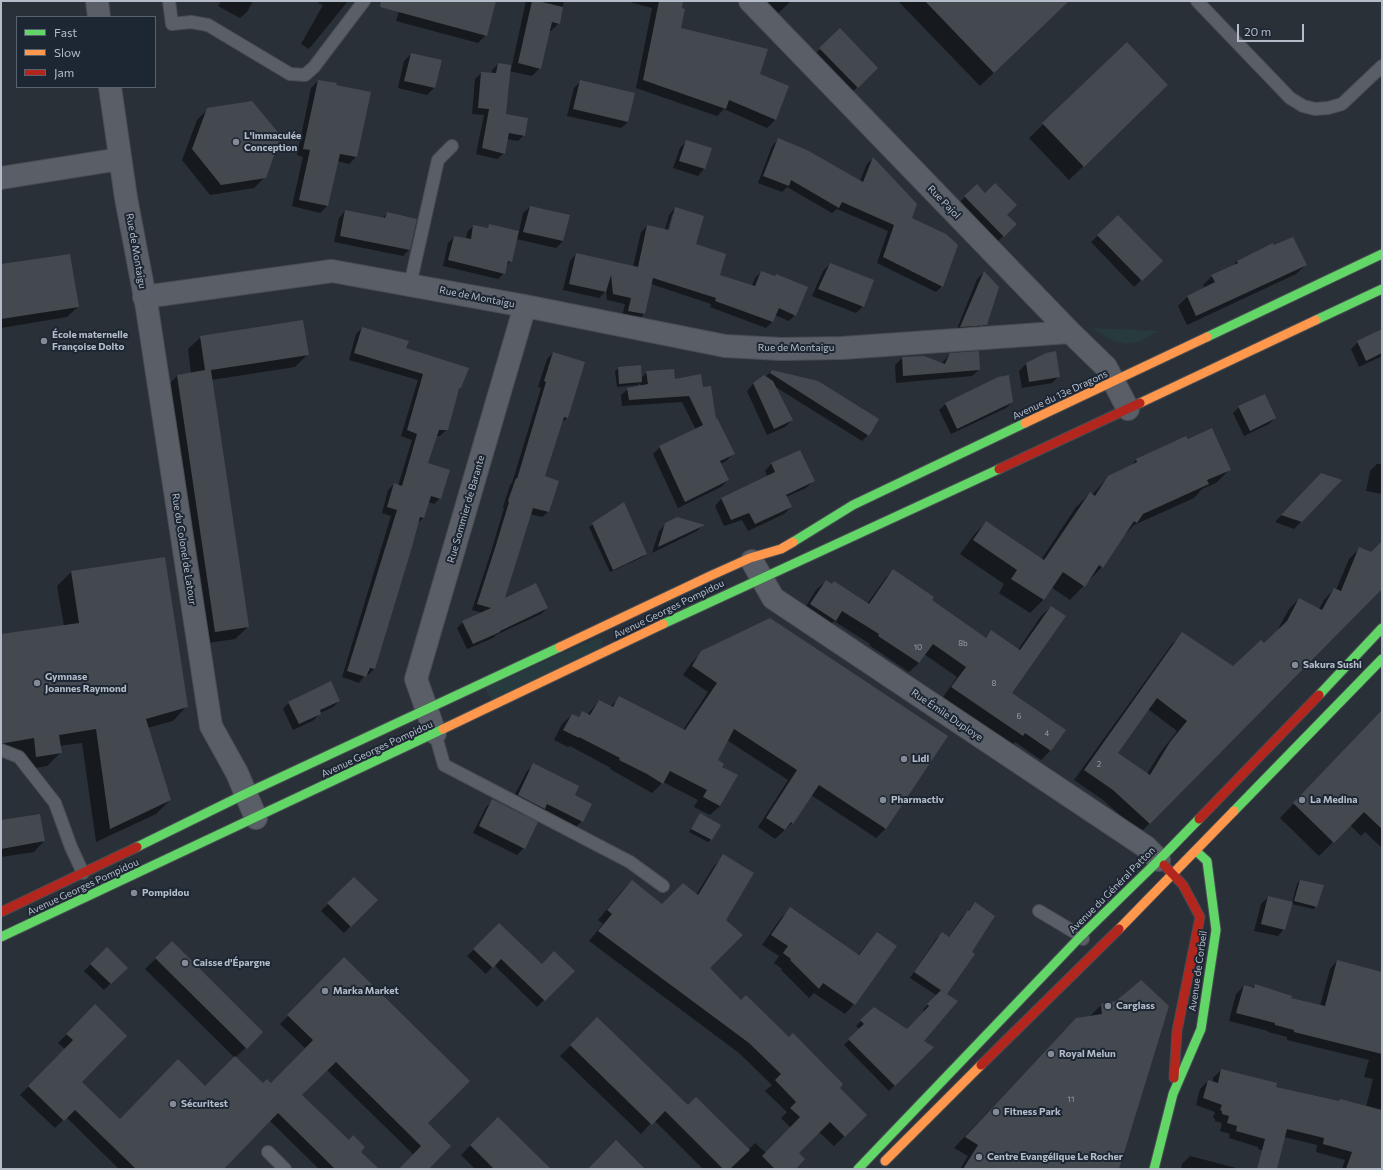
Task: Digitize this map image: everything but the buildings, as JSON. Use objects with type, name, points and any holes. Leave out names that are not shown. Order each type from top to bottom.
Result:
[{"type":"main road","name":"Avenue du 13e Dragons","points":[[750,558],[781,549],[853,505],[1382,254]]},
{"type":"main road","points":[[761,578],[1128,409],[1382,289]]},
{"type":"main road","name":"Avenue Georges Pompidou","points":[[1,912],[245,794],[428,710],[750,558]]},
{"type":"main road","name":"Avenue Georges Pompidou","points":[[1,938],[761,578]]},
{"type":"main road","name":"Avenue du Général Patton","points":[[878,1169],[1005,1041],[1094,955],[1166,867],[1382,628]]},
{"type":"main road","name":"Avenue du Général Patton","points":[[858,1169],[1081,936],[1166,867],[1196,851],[1382,659]]},
{"type":"main road","name":"Avenue de Corbeil","points":[[1154,1169],[1173,1094],[1201,1029],[1216,930],[1207,862],[1196,851]]},
{"type":"main road","name":"Avenue de Corbeil","points":[[1166,867],[1183,885],[1200,917],[1178,1030],[1173,1094]]},
{"type":"street","points":[[97,1],[99,16]]},
{"type":"street","name":"Rue Pajol","points":[[750,1],[1070,332],[1106,367],[1128,409]]},
{"type":"street","name":"Rue de Montaigu","points":[[110,88],[120,159],[144,297],[332,271],[410,284],[725,346],[781,350],[842,348],[1070,332]]},
{"type":"street","points":[[1,178],[120,159]]},
{"type":"street","name":"Rue du Colonel de Latour","points":[[144,297],[147,308],[211,726],[237,773],[256,818]]},
{"type":"street","name":"Rue Sommier de Barante","points":[[435,733],[416,679],[525,306]]},
{"type":"street","name":"Rue Émile Duploye","points":[[750,558],[773,598],[1146,847],[1166,867]]},
{"type":"lane","points":[[169,1],[172,24],[191,22],[208,25],[290,74],[305,75],[314,67],[364,1]]},
{"type":"lane","points":[[1197,1],[1290,98],[1303,106],[1315,109],[1328,108],[1342,104],[1382,66]]},
{"type":"lane","points":[[410,284],[438,160],[452,146]]},
{"type":"lane","points":[[435,733],[444,765],[630,862],[663,886]]},
{"type":"lane","points":[[1,750],[19,757],[55,803],[71,847],[83,873]]},
{"type":"lane","points":[[1038,911],[1081,936],[1094,955]]},
{"type":"lane","points":[[268,1152],[284,1169]]},
{"type":"green space","points":[[1092,328],[1159,331],[1138,342],[1125,344],[1112,340]]},
{"type":"green space","points":[[599,637],[603,641],[601,648],[492,700],[485,688]]},
{"type":"traffic: fast","points":[[1207,337],[1382,254]]},
{"type":"traffic: fast","points":[[1316,320],[1382,289]]},
{"type":"traffic: fast","points":[[793,542],[853,505],[1025,423]]},
{"type":"traffic: fast","points":[[663,624],[999,469]]},
{"type":"traffic: fast","points":[[1319,695],[1382,628]]},
{"type":"traffic: fast","points":[[137,847],[245,794],[560,647]]},
{"type":"traffic: fast","points":[[1234,811],[1382,659]]},
{"type":"traffic: fast","points":[[1,937],[443,729]]},
{"type":"traffic: fast","points":[[858,1169],[1081,936],[1199,819]]},
{"type":"traffic: fast","points":[[1154,1169],[1173,1094],[1201,1029],[1216,930],[1207,861],[1196,851]]},
{"type":"traffic: slow","points":[[1140,403],[1316,320]]},
{"type":"traffic: slow","points":[[1025,423],[1207,337]]},
{"type":"traffic: slow","points":[[560,647],[710,576],[750,558],[781,549],[793,542]]},
{"type":"traffic: slow","points":[[443,729],[663,624]]},
{"type":"traffic: slow","points":[[1119,929],[1234,811]]},
{"type":"traffic: slow","points":[[885,1161],[981,1065]]},
{"type":"traffic: jam","points":[[999,469],[1140,403]]},
{"type":"traffic: jam","points":[[1199,819],[1319,695]]},
{"type":"traffic: jam","points":[[1,912],[137,847]]},
{"type":"traffic: jam","points":[[1164,865],[1183,885],[1200,917],[1177,1031],[1174,1078]]},
{"type":"traffic: jam","points":[[981,1065],[1119,929]]},
{"type":"place","name":"L'immaculée Conception","points":[[236,142]]},
{"type":"place","name":"École maternelle Françoise Dolto","points":[[44,341]]},
{"type":"place","name":"Sakura Sushi","points":[[1295,665]]},
{"type":"place","name":"Gymnase Joannes Raymond","points":[[37,683]]},
{"type":"place","name":"Lidl","points":[[904,759]]},
{"type":"place","name":"Pharmactiv","points":[[883,800]]},
{"type":"place","name":"La Medina","points":[[1302,800]]},
{"type":"place","name":"Pompidou","points":[[134,893]]},
{"type":"place","name":"Caisse d'Épargne","points":[[185,963]]},
{"type":"place","name":"Marka Market","points":[[325,991]]},
{"type":"place","name":"Carglass","points":[[1108,1006]]},
{"type":"place","name":"Royal Melun","points":[[1051,1054]]},
{"type":"place","name":"Sécuritest","points":[[173,1104]]},
{"type":"place","name":"Fitness Park","points":[[996,1112]]},
{"type":"place","name":"Centre Evangélique Le Rocher","points":[[979,1157]]}]
